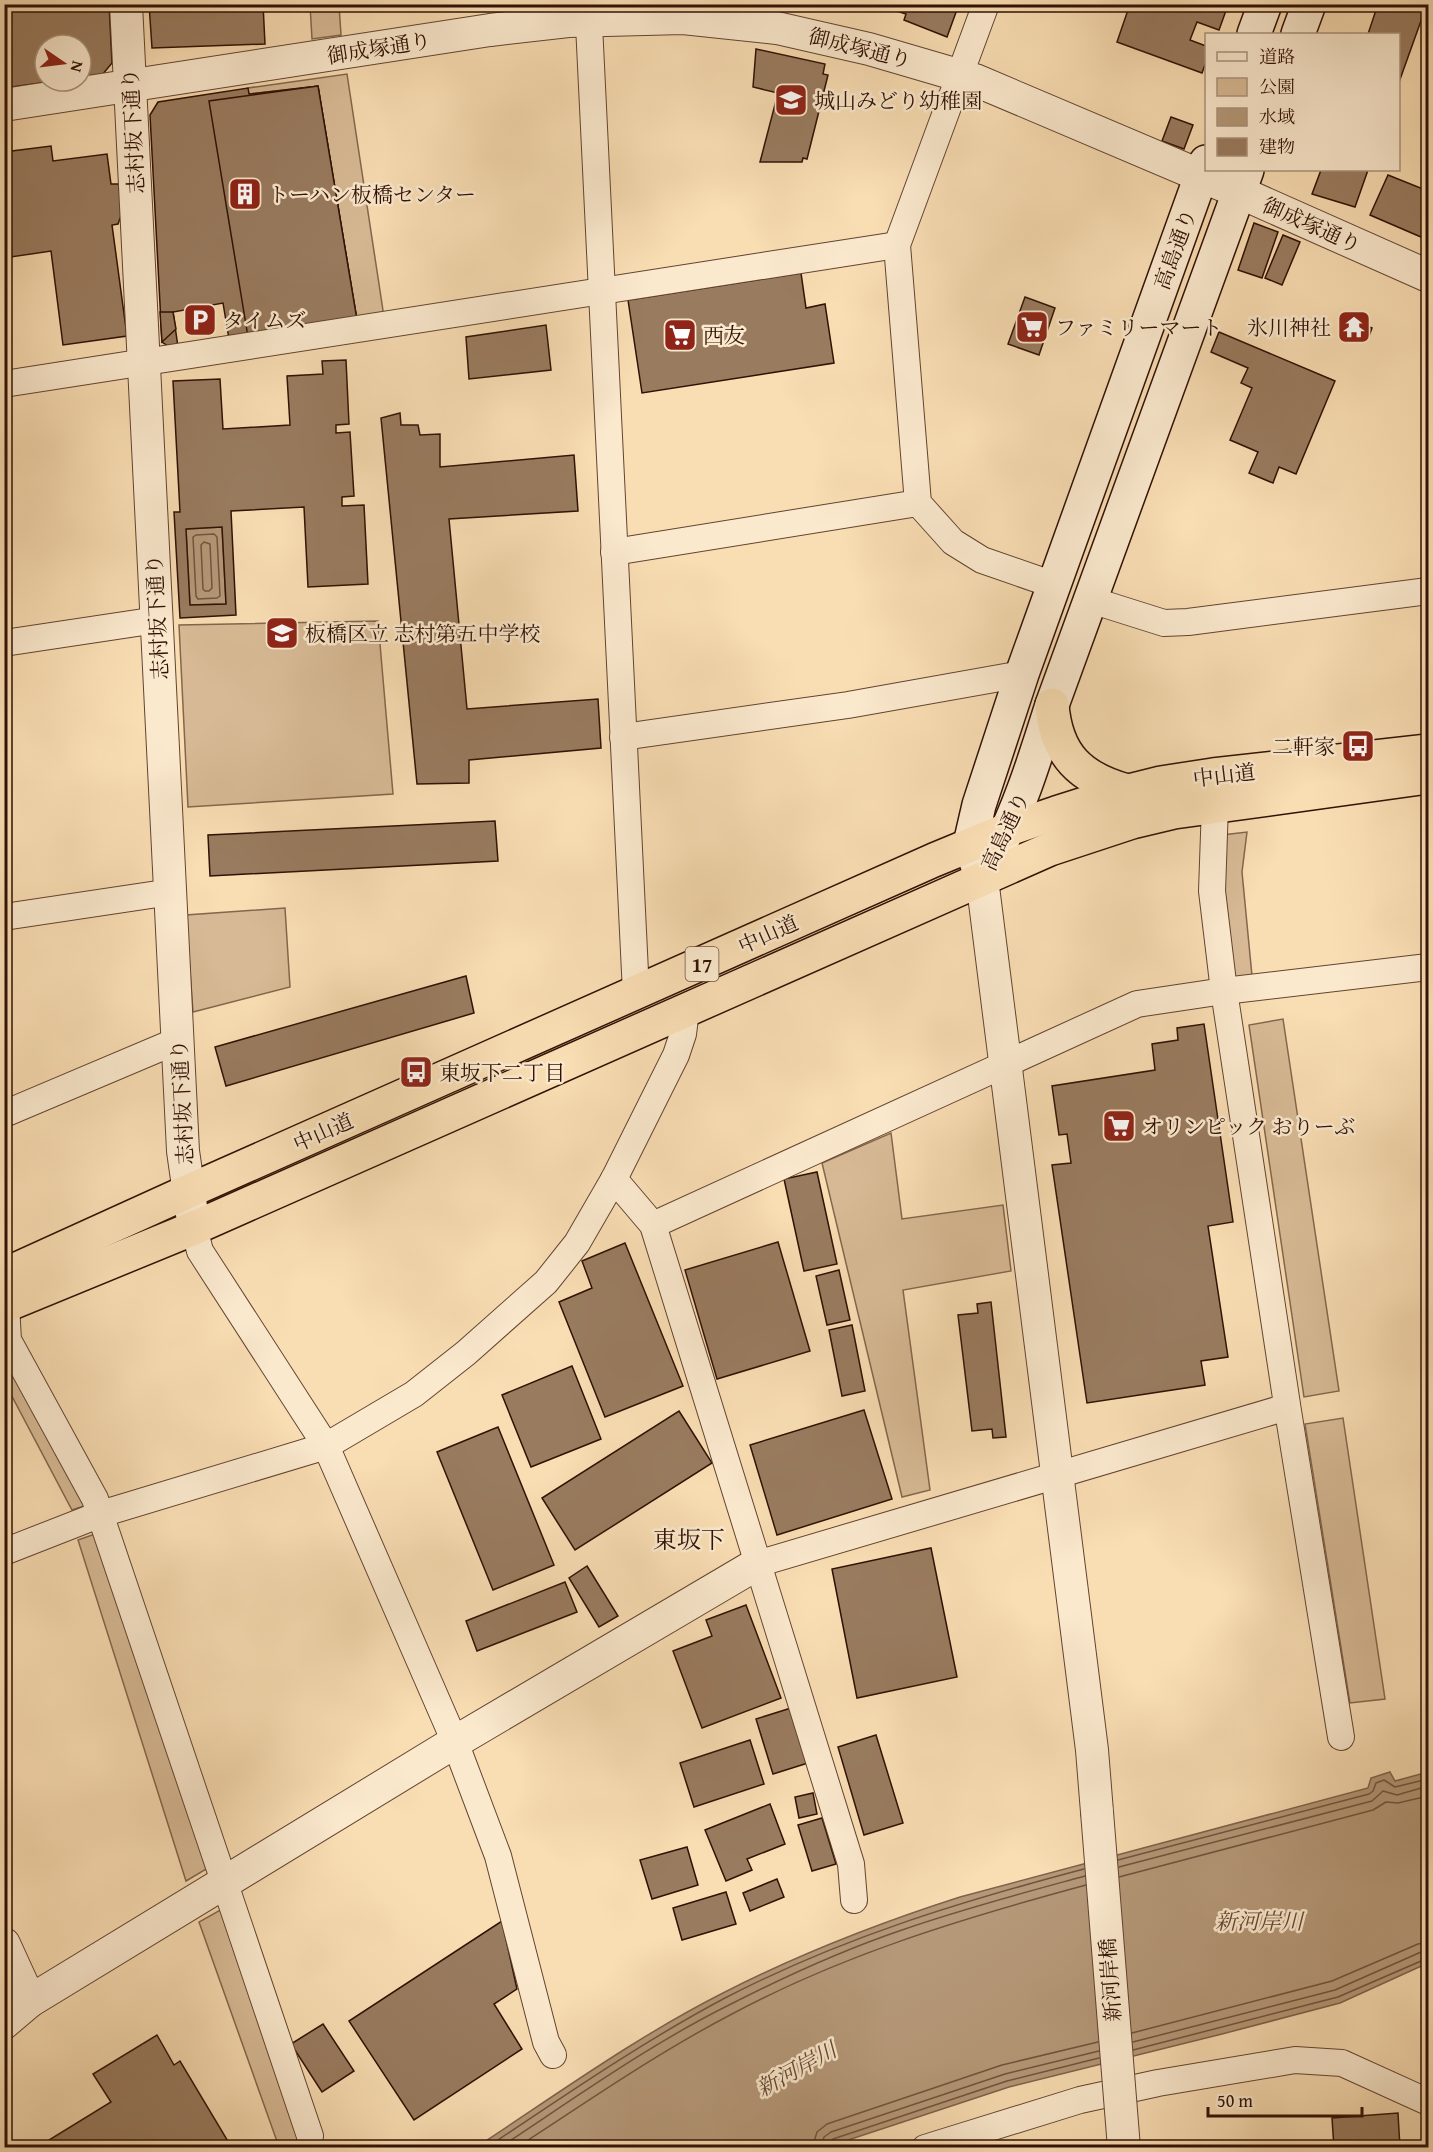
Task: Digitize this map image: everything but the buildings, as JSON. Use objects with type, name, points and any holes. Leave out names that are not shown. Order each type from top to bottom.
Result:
[{"type":"highway","points":[[1053,705],[1058,737],[1064,751],[1075,765],[1097,781],[1127,791]]},
{"type":"highway","name":"中山道","points":[[5,1295],[189,1191],[970,844],[1009,829],[1127,791],[1161,783],[1428,751]]},
{"type":"highway","name":"中山道","points":[[5,1295],[194,1228],[1050,849],[1090,835],[1174,812],[1428,777]]},
{"type":"main road","points":[[1254,33],[1265,4]]},
{"type":"main road","points":[[1298,33],[1309,4]]},
{"type":"main road","name":"高島通り","points":[[982,879],[970,844],[979,805],[1022,674],[1204,169]]},
{"type":"main road","name":"高島通り","points":[[982,879],[1009,829],[1243,181]]},
{"type":"street","name":"志村坂下通り","points":[[126,4],[183,1151],[194,1228]]},
{"type":"street","points":[[986,4],[897,245],[918,503],[953,542],[982,560],[1054,585]]},
{"type":"street","name":"御成塚通り","points":[[4,105],[490,30],[588,12],[683,18],[777,28],[869,49],[960,75],[1204,169]]},
{"type":"street","points":[[588,12],[636,993]]},
{"type":"street","name":"御成塚通り","points":[[1210,171],[1243,181],[1428,276]]},
{"type":"street","points":[[4,384],[897,245]]},
{"type":"street","points":[[614,552],[918,503]]},
{"type":"street","points":[[1091,600],[1164,623],[1188,622],[1428,591]]},
{"type":"street","points":[[4,643],[157,620]]},
{"type":"street","points":[[623,737],[848,705],[1022,674]]},
{"type":"street","points":[[1215,805],[1212,891],[1224,991],[1287,1407],[1341,1737]]},
{"type":"street","name":"新河岸橋","points":[[982,879],[1007,1062],[1092,1750],[1124,2148]]},
{"type":"street","points":[[4,917],[171,892]]},
{"type":"street","points":[[653,1225],[1137,1004],[1224,991],[1428,967]]},
{"type":"street","points":[[4,1552],[101,1514],[326,1446],[414,1394],[466,1353],[546,1282],[577,1243],[614,1179],[676,1056],[683,1034],[686,1011]]},
{"type":"street","points":[[4,1114],[178,1040]]},
{"type":"street","points":[[614,1179],[653,1225],[851,1864],[854,1900]]},
{"type":"street","points":[[194,1228],[200,1251],[326,1446],[455,1743],[498,1856],[546,2042],[553,2055]]},
{"type":"street","points":[[5,1295],[8,1340],[101,1514],[310,2136]]},
{"type":"street","points":[[4,2024],[30,2001],[455,1743],[757,1564],[1287,1407]]},
{"type":"street","points":[[4,1944],[30,2001]]},
{"type":"street","points":[[925,2148],[1080,2100],[1158,2083],[1295,2060],[1342,2063],[1428,2102]]},
{"type":"green space","points":[[310,5],[339,5],[341,35],[312,39]]},
{"type":"green space","points":[[347,74],[384,317],[357,320],[318,86],[249,94],[248,88]]},
{"type":"green space","points":[[378,621],[393,794],[188,807],[179,625]]},
{"type":"green space","points":[[1247,832],[1242,872],[1252,976],[1229,980],[1222,835]]},
{"type":"green space","points":[[285,908],[290,987],[193,1012],[186,915]]},
{"type":"green space","points":[[1283,1019],[1339,1391],[1304,1397],[1249,1025]]},
{"type":"green space","points":[[891,1133],[902,1219],[1003,1205],[1011,1271],[903,1290],[930,1490],[902,1497],[822,1163]]},
{"type":"green space","points":[[4,1342],[90,1504],[72,1510],[5,1383]]},
{"type":"green space","points":[[1343,1418],[1385,1699],[1350,1703],[1305,1424]]},
{"type":"green space","points":[[98,1533],[208,1868],[186,1881],[78,1540]]},
{"type":"green space","points":[[222,1909],[302,2139],[290,2147],[279,2147],[199,1922]]},
{"type":"water","points":[[222,527],[226,604],[190,605],[186,529]]},
{"type":"water","name":"新河岸川","points":[[1390,1772],[1395,1781],[1428,1772],[1428,1963],[1340,2003],[1009,2087],[827,2147],[475,2148],[659,2028],[752,1979],[840,1940],[960,1897],[1368,1788],[1371,1778]]},
{"type":"place","name":"城山みどり幼稚園","points":[[791,100]]},
{"type":"place","name":"トーハン板橋センター","points":[[245,194]]},
{"type":"place","name":"タイムズ","points":[[200,320]]},
{"type":"place","name":"ファミリーマート","points":[[1032,327]]},
{"type":"place","name":"氷川神社","points":[[1354,327]]},
{"type":"place","name":"西友","points":[[680,335]]},
{"type":"place","name":"板橋区立 志村第五中学校","points":[[282,633]]},
{"type":"place","name":"二軒家","points":[[1358,746]]},
{"type":"place","name":"東坂下二丁目","points":[[416,1072]]},
{"type":"place","name":"オリンピック おりーぶ","points":[[1119,1126]]},
{"type":"district","name":"東坂下","points":[[689,1539]]}]
